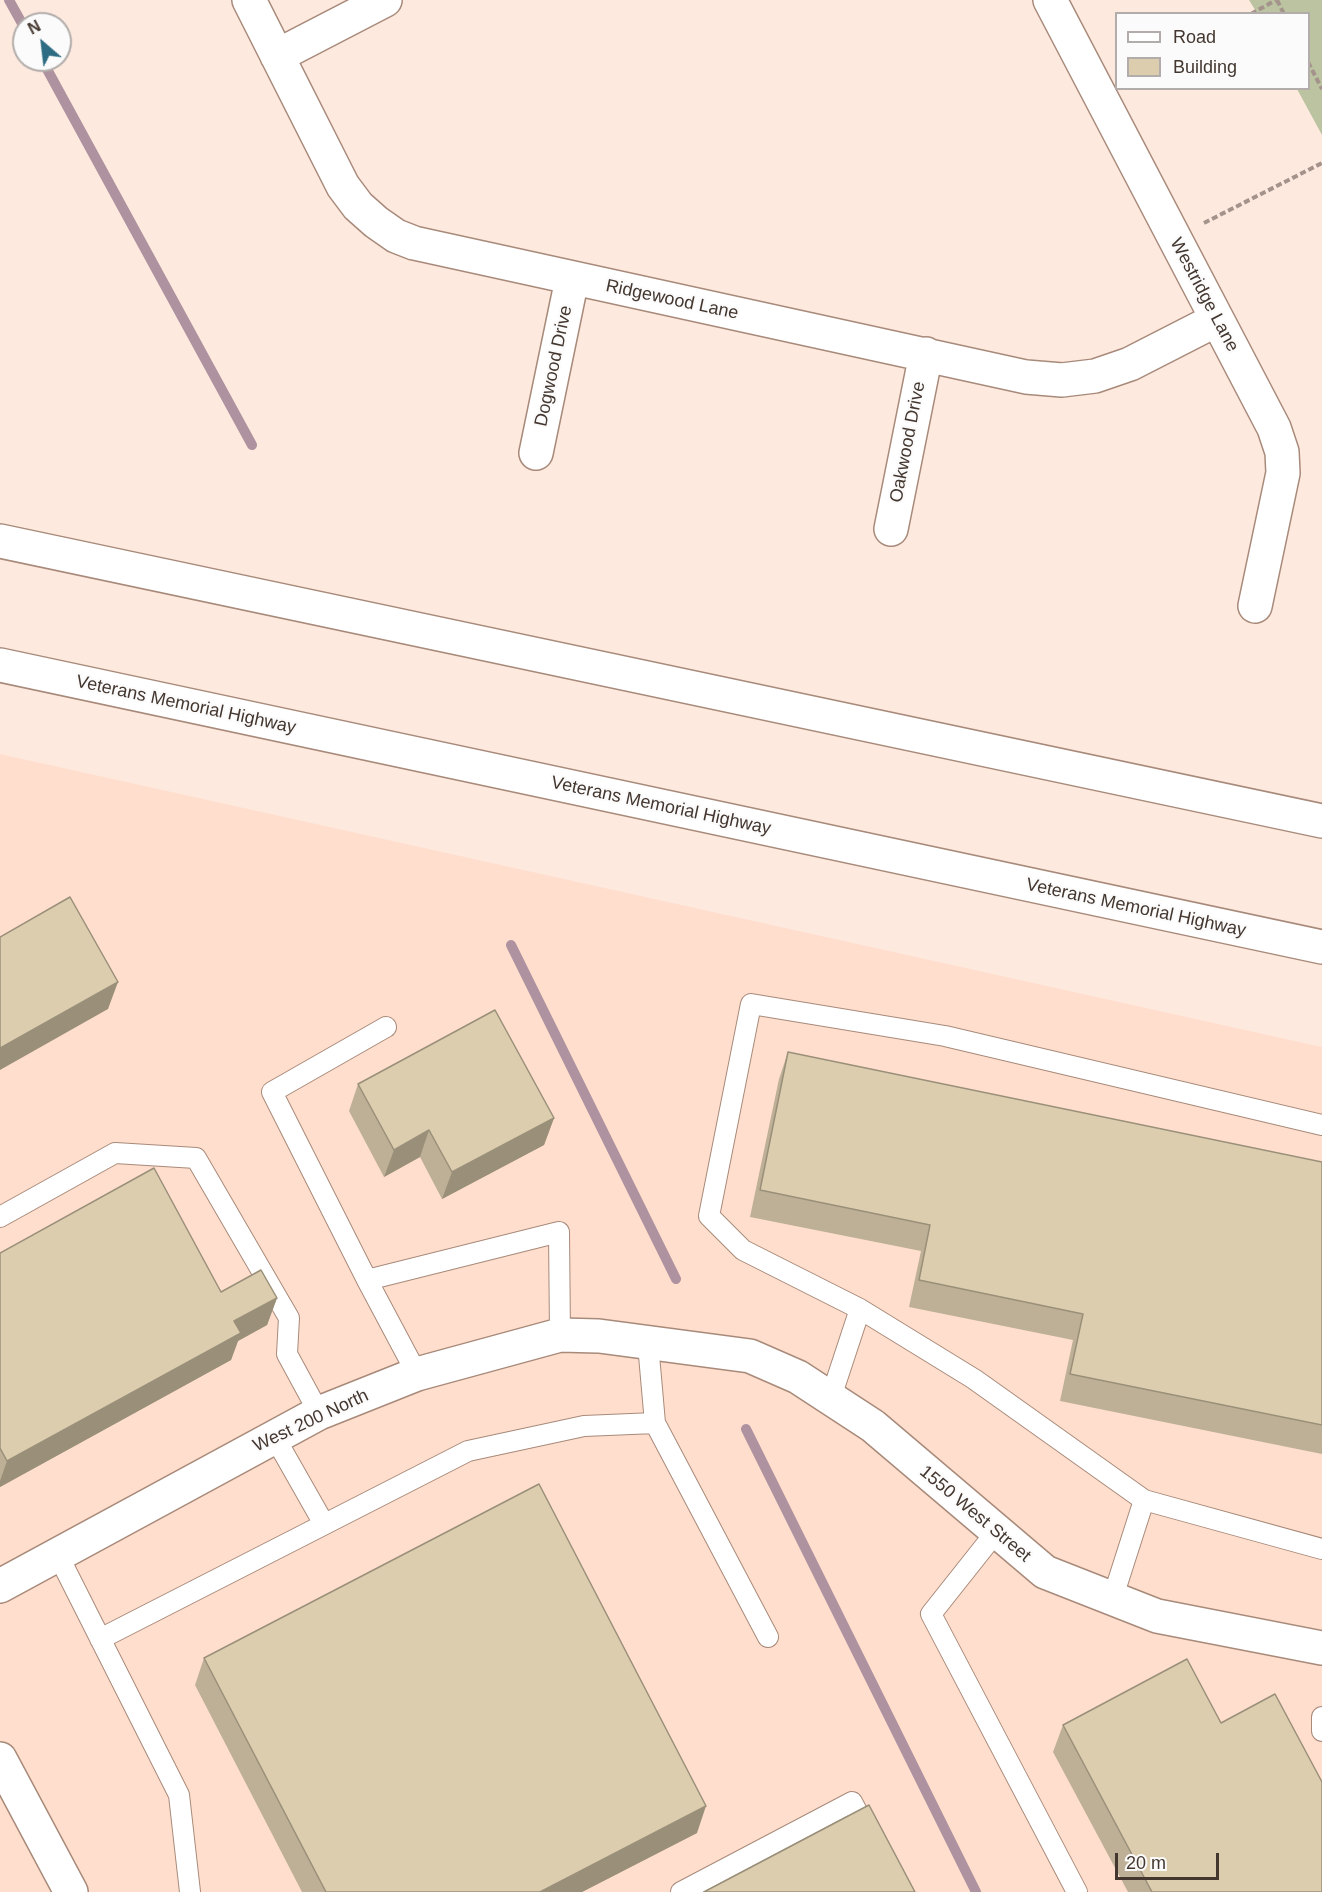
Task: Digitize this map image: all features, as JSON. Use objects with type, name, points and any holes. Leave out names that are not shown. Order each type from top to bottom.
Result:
[{"type":"main road","name":"Ridgewood Lane","points":[[249,0],[343,186],[358,206],[396,236],[436,249],[572,279],[1026,376],[1062,380],[1095,376],[1130,364],[1216,320]]},
{"type":"main road","points":[[277,56],[385,0]]},
{"type":"main road","name":"Westridge Lane","points":[[1050,0],[1274,428],[1282,452],[1283,473],[1255,606]]},
{"type":"main road","name":"Dogwood Drive","points":[[536,453],[572,279]]},
{"type":"main road","name":"Oakwood Drive","points":[[891,530],[926,354]]},
{"type":"main road","points":[[0,541],[1322,821]]},
{"type":"main road","name":"Veterans Memorial Highway","points":[[0,665],[1322,947]]},
{"type":"main road","name":"West 200 North","points":[[0,1586],[319,1413],[417,1374],[560,1335],[599,1336],[648,1344]]},
{"type":"main road","name":"1550 West Street","points":[[648,1344],[750,1356],[798,1377],[873,1426],[1045,1572],[1157,1616],[1322,1648]]},
{"type":"main road","points":[[0,1759],[70,1892]]},
{"type":"lane","points":[[1322,1125],[945,1036],[751,1004],[709,1216],[743,1250],[861,1309],[974,1379],[1144,1500],[1322,1549]]},
{"type":"lane","points":[[386,1027],[272,1092],[417,1374]]},
{"type":"lane","points":[[0,1217],[115,1153],[196,1158],[289,1318],[287,1354],[319,1413]]},
{"type":"lane","points":[[367,1280],[559,1232],[560,1335]]},
{"type":"lane","points":[[831,1397],[861,1309]]},
{"type":"lane","points":[[648,1344],[655,1423],[768,1637]]},
{"type":"lane","points":[[100,1639],[468,1451],[584,1426],[655,1423]]},
{"type":"lane","points":[[274,1436],[324,1524]]},
{"type":"lane","points":[[1112,1600],[1144,1500]]},
{"type":"lane","points":[[996,1532],[931,1614],[1077,1892]]},
{"type":"lane","points":[[58,1555],[179,1795],[190,1892]]},
{"type":"lane","points":[[1322,1717],[1322,1731]]},
{"type":"lane","points":[[681,1892],[852,1802],[879,1852]]},
{"type":"path","points":[[1255,12],[1277,0]]},
{"type":"path","points":[[1310,66],[1322,89]]},
{"type":"path","points":[[1200,225],[1322,163]]},
{"type":"shaded area","points":[[0,754],[1322,1047],[1322,1892],[0,1892]]},
{"type":"green space","points":[[1249,0],[1322,0],[1322,135],[1298,90],[1310,90],[1310,12],[1256,12]]},
{"type":"building","points":[[70,897],[118,982],[0,1048],[0,937]]},
{"type":"building","points":[[495,1010],[554,1118],[452,1172],[429,1130],[394,1150],[358,1084]]},
{"type":"building","points":[[788,1052],[1322,1162],[1322,1425],[1070,1374],[1083,1314],[919,1280],[930,1225],[760,1190]]},
{"type":"building","points":[[154,1168],[221,1292],[261,1270],[277,1298],[234,1321],[241,1333],[7,1461],[0,1448],[0,1253]]},
{"type":"building","points":[[539,1484],[706,1806],[540,1892],[326,1892],[204,1658]]},
{"type":"building","points":[[1187,1659],[1221,1723],[1275,1694],[1322,1782],[1322,1892],[1152,1892],[1063,1725]]},
{"type":"building","points":[[869,1805],[915,1892],[704,1892]]},
{"type":"waterway","points":[[9,0],[16,12]]},
{"type":"waterway","points":[[49,72],[252,445]]},
{"type":"waterway","points":[[511,945],[676,1279]]},
{"type":"waterway","points":[[746,1429],[976,1892]]}]
